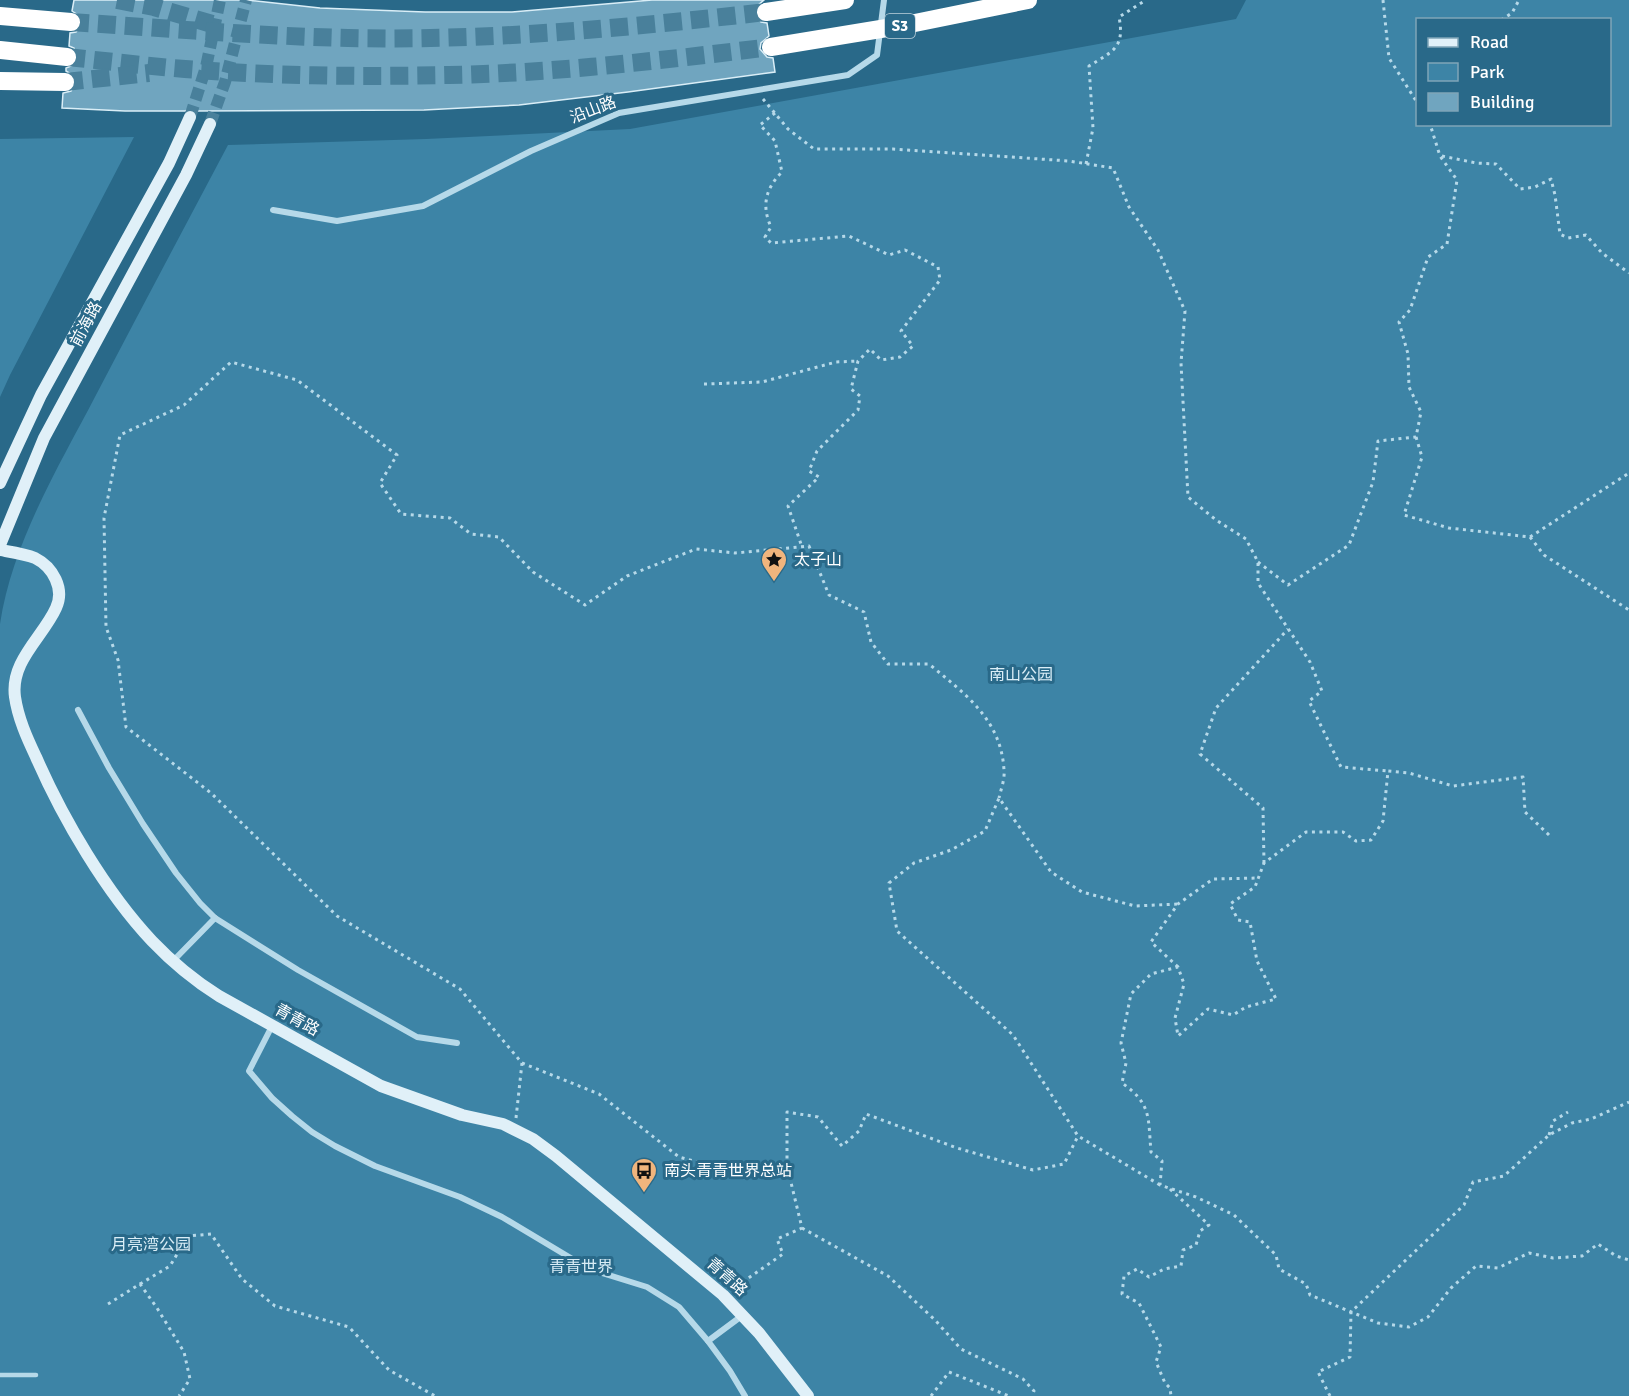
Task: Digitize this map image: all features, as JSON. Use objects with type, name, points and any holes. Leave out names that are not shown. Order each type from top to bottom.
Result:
[{"type":"highway","points":[[766,12],[845,0]]},
{"type":"highway","name":"S3","points":[[771,47],[905,25],[1028,0]]},
{"type":"highway","points":[[0,16],[71,22]]},
{"type":"highway","points":[[0,50],[67,57]]},
{"type":"highway","points":[[0,81],[64,82]]},
{"type":"street","name":"沿山路","points":[[273,210],[337,221],[423,206],[531,151],[618,113],[848,75],[877,55],[884,0]]},
{"type":"street","name":"前海路","points":[[0,483],[40,395],[169,163],[190,117]]},
{"type":"street","name":"前海路","points":[[0,544],[44,438],[186,175],[210,124]]},
{"type":"street","name":"青青路","points":[[0,550],[35,558],[47,566],[58,584],[57,607],[24,658],[15,683],[18,711],[28,741],[60,806],[109,885],[133,919],[173,961],[198,982],[381,1086],[462,1115],[503,1124],[533,1139],[723,1296],[743,1315],[808,1396]]},
{"type":"street","points":[[78,710],[143,824],[176,873],[215,918],[298,970],[417,1037],[457,1043]]},
{"type":"street","points":[[173,961],[215,918]]},
{"type":"street","points":[[273,1026],[249,1071],[272,1098],[312,1132],[375,1166],[460,1197],[502,1217],[589,1269],[647,1287],[679,1307],[708,1341],[745,1396]]},
{"type":"street","points":[[708,1341],[743,1315]]},
{"type":"lane","points":[[0,1375],[36,1375]]},
{"type":"path","points":[[1086,164],[1093,128],[1089,66],[1115,50],[1121,32],[1119,17],[1146,0]]},
{"type":"path","points":[[1383,0],[1389,58],[1416,101]]},
{"type":"path","points":[[1504,18],[1512,13],[1519,0]]},
{"type":"path","points":[[756,90],[788,129],[814,148],[893,149],[1113,168],[1129,207],[1158,250],[1185,311],[1181,363],[1188,497],[1216,520],[1246,539],[1258,562],[1288,585],[1349,545],[1373,482],[1378,441],[1416,437]]},
{"type":"path","points":[[775,113],[760,124],[775,141],[782,172],[770,185],[765,214],[771,227],[765,237],[771,243],[849,236],[889,255],[906,250],[938,267],[940,280],[902,331],[913,346],[900,357],[881,360],[870,350],[858,361],[851,389],[860,396],[858,410],[817,451],[809,471],[819,477],[788,506],[802,547]]},
{"type":"path","points":[[1431,126],[1440,156],[1457,180],[1447,244],[1428,257],[1410,310],[1399,322],[1408,354],[1409,387],[1421,412],[1416,437],[1422,457],[1404,515],[1449,528],[1530,537],[1629,473]]},
{"type":"path","points":[[1440,156],[1476,163],[1496,164],[1520,189],[1535,187],[1551,179],[1556,195],[1560,234],[1568,238],[1586,235],[1602,253],[1629,273]]},
{"type":"path","points":[[704,384],[762,382],[836,362],[858,361]]},
{"type":"path","points":[[788,1166],[748,1176],[679,1156],[599,1094],[522,1063],[460,989],[337,916],[211,793],[126,727],[118,660],[106,627],[104,518],[120,435],[184,405],[231,362],[297,380],[398,455],[380,483],[401,514],[450,518],[471,534],[500,537],[533,572],[585,605],[627,576],[696,549],[735,553],[809,546],[829,595],[864,612],[871,642],[888,664],[929,664],[976,704],[997,736],[1004,772],[999,798],[985,831],[951,850],[914,863],[889,883],[897,931],[1013,1035],[1078,1136],[1160,1185],[1196,1197],[1234,1215],[1276,1254],[1279,1269],[1306,1284],[1311,1295],[1378,1323],[1409,1327],[1428,1317],[1451,1288],[1476,1266],[1497,1268],[1529,1253],[1553,1258],[1582,1256],[1598,1245],[1616,1256],[1629,1260]]},
{"type":"path","points":[[1530,537],[1544,555],[1629,610]]},
{"type":"path","points":[[1258,562],[1258,583],[1310,662],[1322,691],[1309,700],[1341,767],[1409,773],[1453,786],[1523,777],[1525,812],[1549,835]]},
{"type":"path","points":[[1258,878],[1213,879],[1179,904],[1151,942],[1178,967],[1184,984],[1175,1018],[1178,1036],[1208,1010],[1233,1015],[1246,1007],[1276,999],[1257,961],[1250,922],[1238,920],[1230,904],[1255,887],[1264,863],[1263,808],[1200,753],[1216,708],[1288,629]]},
{"type":"path","points":[[1264,863],[1306,832],[1343,832],[1356,841],[1371,840],[1383,821],[1388,771]]},
{"type":"path","points":[[999,798],[1051,872],[1082,892],[1135,906],[1179,904]]},
{"type":"path","points":[[1160,1185],[1162,1161],[1151,1152],[1148,1110],[1133,1091],[1122,1083],[1126,1063],[1121,1043],[1131,994],[1151,974],[1178,967]]},
{"type":"path","points":[[515,1130],[522,1063]]},
{"type":"path","points":[[1330,1396],[1318,1372],[1350,1357],[1351,1312],[1464,1205],[1473,1182],[1504,1176],[1549,1135],[1572,1123],[1591,1119],[1629,1102]]},
{"type":"path","points":[[1032,1396],[1034,1391],[1023,1379],[961,1349],[888,1276],[802,1228],[788,1166],[787,1112],[818,1117],[842,1146],[859,1131],[866,1114],[957,1148],[1033,1170],[1064,1164],[1078,1136]]},
{"type":"path","points":[[1549,1135],[1553,1121],[1568,1112]]},
{"type":"path","points":[[1169,1188],[1209,1226],[1200,1231],[1196,1245],[1183,1250],[1181,1266],[1164,1269],[1149,1277],[1137,1269],[1124,1276],[1122,1294],[1139,1303],[1161,1347],[1156,1362],[1165,1383],[1170,1388],[1171,1396]]},
{"type":"path","points":[[723,1296],[783,1254],[777,1239],[802,1228]]},
{"type":"path","points":[[108,1304],[170,1266],[188,1236],[212,1234],[242,1279],[275,1306],[349,1327],[389,1370],[435,1396]]},
{"type":"path","points":[[140,1284],[184,1352],[190,1380],[179,1396]]},
{"type":"path","points":[[931,1396],[949,1372],[1009,1396]]},
{"type":"green space","name":"南山公园","points":[[1246,0],[1629,0],[1629,1396],[0,1396],[0,624],[6,594],[26,535],[67,449],[228,145],[426,139],[630,129],[1236,19]]},
{"type":"green space","points":[[134,137],[10,375],[0,397],[0,139]]},
{"type":"building","points":[[74,0],[246,0],[320,8],[425,12],[512,12],[652,0],[764,0],[756,7],[755,14],[761,22],[767,23],[769,36],[761,43],[760,49],[767,57],[773,58],[775,72],[519,105],[424,110],[125,111],[62,108],[63,93],[71,91],[76,83],[74,76],[66,71],[66,68],[76,64],[78,58],[74,48],[69,46],[70,33],[76,32],[82,24],[81,17],[72,11]]},
{"type":"tunnel","points":[[117,0],[154,7],[212,24]]},
{"type":"tunnel","points":[[190,117],[206,67],[220,0]]},
{"type":"tunnel","points":[[210,124],[225,82],[246,0]]},
{"type":"tunnel","points":[[71,22],[279,36],[400,38],[557,32],[766,12]]},
{"type":"tunnel","points":[[67,57],[170,68],[251,73],[416,76],[570,69],[771,47]]},
{"type":"tunnel","points":[[65,82],[149,73]]},
{"type":"place","name":"太子山","points":[[774,583]]},
{"type":"place","name":"南头青青世界总站","points":[[644,1194]]},
{"type":"park label","name":"月亮湾公园","points":[[151,1245]]},
{"type":"park label","name":"青青世界","points":[[581,1267]]}]
